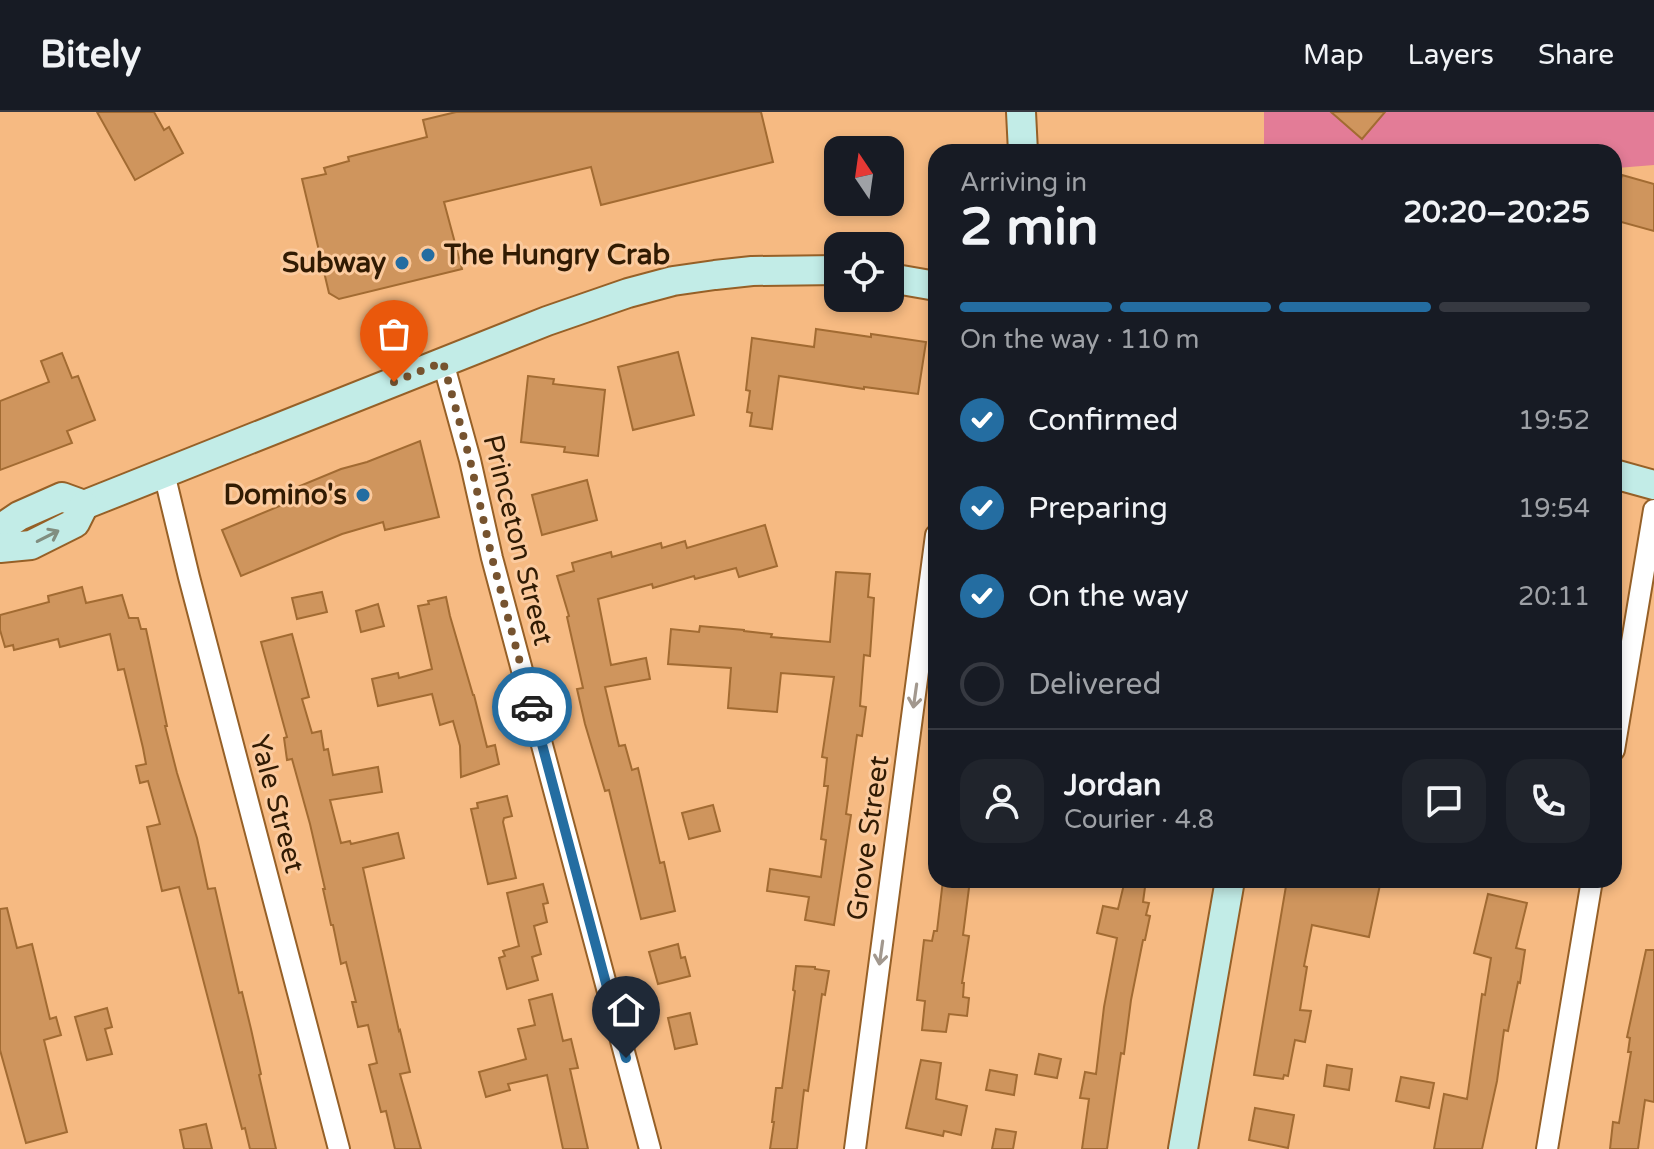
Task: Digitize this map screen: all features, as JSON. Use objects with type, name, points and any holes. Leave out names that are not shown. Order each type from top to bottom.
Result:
[{"type":"main road","points":[[1021,112],[1023,144]]},
{"type":"main road","points":[[0,548],[31,545],[75,523],[84,505],[547,321],[628,293],[673,281],[752,271],[824,270]]},
{"type":"main road","points":[[904,280],[928,285]]},
{"type":"main road","points":[[1622,476],[1654,485]]},
{"type":"main road","points":[[0,529],[19,516],[62,497],[84,505]]},
{"type":"main road","points":[[1183,1149],[1229,888]]},
{"type":"street","name":"Princeton Street","points":[[443,362],[470,460],[492,558],[650,1149]]},
{"type":"street","name":"Yale Street","points":[[164,473],[339,1149]]},
{"type":"street","points":[[1622,702],[1654,510]]},
{"type":"street","name":"Grove Street","points":[[855,1149],[928,596]]},
{"type":"street","points":[[1547,1149],[1591,888]]},
{"type":"shaded area","points":[[1264,112],[1654,112],[1654,165],[1622,168],[1622,144],[1264,144]]},
{"type":"building","points":[[97,112],[154,112],[164,130],[169,127],[183,153],[135,180]]},
{"type":"building","points":[[456,112],[761,112],[773,162],[601,205],[591,167],[444,202],[462,269],[339,299],[329,293],[302,179],[326,174],[324,168],[349,161],[348,157],[427,137],[423,120]]},
{"type":"building","points":[[1331,112],[1385,112],[1362,139]]},
{"type":"building","points":[[1622,175],[1654,184],[1654,231],[1622,222]]},
{"type":"building","points":[[816,329],[926,342],[918,394],[779,376],[772,429],[750,426],[752,413],[747,412],[750,391],[746,390],[752,338],[814,347]]},
{"type":"building","points":[[678,352],[694,415],[633,430],[618,367]]},
{"type":"building","points":[[62,353],[72,378],[78,376],[95,420],[67,431],[72,443],[0,470],[0,401],[49,382],[41,361]]},
{"type":"building","points":[[528,376],[554,379],[553,384],[605,390],[598,456],[564,452],[565,447],[521,442]]},
{"type":"building","points":[[420,441],[439,517],[385,530],[383,522],[342,534],[241,576],[222,530],[282,505],[278,495]]},
{"type":"building","points":[[587,480],[597,520],[542,535],[532,495]]},
{"type":"building","points":[[765,525],[777,566],[739,577],[736,568],[653,588],[652,584],[598,599],[611,665],[646,658],[650,679],[605,687],[619,746],[625,745],[632,770],[638,768],[660,863],[664,862],[675,911],[641,919],[609,790],[605,791],[585,724],[577,689],[583,688],[569,616],[557,576],[574,571],[572,563],[611,552],[612,557],[661,543],[662,548],[685,541],[687,548]]},
{"type":"building","points":[[836,572],[870,574],[868,597],[874,598],[870,656],[864,655],[860,706],[866,707],[862,736],[857,735],[846,814],[851,815],[834,925],[805,920],[809,897],[767,891],[770,869],[821,877],[826,840],[821,839],[828,786],[824,786],[827,758],[822,757],[834,677],[781,673],[777,712],[728,708],[731,668],[668,664],[671,629],[699,632],[700,626],[830,642]]},
{"type":"building","points":[[82,587],[86,603],[122,595],[129,618],[138,618],[141,629],[146,629],[177,773],[197,838],[208,889],[215,888],[239,993],[242,992],[276,1149],[250,1149],[245,1128],[242,1129],[179,887],[162,891],[147,827],[160,824],[148,781],[140,783],[136,766],[146,764],[143,748],[124,669],[118,670],[110,634],[60,647],[58,639],[14,650],[13,645],[5,647],[0,615],[49,602],[48,596]]},
{"type":"building","points":[[322,592],[327,612],[297,619],[292,598]]},
{"type":"building","points":[[446,597],[487,747],[495,745],[499,764],[461,777],[460,746],[453,721],[440,725],[432,694],[378,706],[372,679],[398,673],[399,678],[432,669],[418,606]]},
{"type":"building","points":[[378,604],[384,626],[361,632],[356,611]]},
{"type":"building","points":[[292,634],[309,697],[302,699],[312,733],[321,731],[333,775],[378,767],[382,792],[330,800],[341,843],[350,841],[351,844],[398,833],[404,858],[363,868],[410,1072],[400,1074],[421,1149],[395,1149],[386,1111],[381,1112],[369,1065],[377,1063],[368,1025],[358,1027],[352,1002],[356,1002],[346,962],[341,964],[310,824],[292,759],[287,760],[284,738],[287,737],[261,642]]},
{"type":"building","points":[[507,796],[512,816],[504,818],[503,822],[516,878],[488,884],[471,809],[478,808],[477,803]]},
{"type":"building","points":[[713,805],[720,831],[689,839],[682,813]]},
{"type":"building","points":[[543,884],[548,903],[543,904],[547,922],[534,926],[541,954],[532,957],[538,980],[507,989],[499,958],[505,956],[503,951],[519,946],[507,893]]},
{"type":"building","points":[[942,888],[969,888],[963,935],[969,936],[962,983],[963,997],[969,998],[967,1016],[949,1014],[946,1032],[922,1030],[925,1001],[917,1000],[924,940],[932,941],[934,931],[937,931]]},
{"type":"building","points":[[1123,888],[1145,888],[1143,902],[1149,903],[1146,915],[1150,916],[1131,1000],[1124,1054],[1121,1053],[1107,1149],[1082,1149],[1089,1099],[1080,1098],[1085,1072],[1096,1074],[1117,938],[1097,933],[1103,906],[1118,909]]},
{"type":"building","points":[[1286,888],[1379,888],[1369,937],[1312,925],[1300,1010],[1311,1011],[1305,1042],[1295,1040],[1288,1076],[1284,1075],[1283,1079],[1254,1075]]},
{"type":"building","points":[[1488,894],[1527,903],[1516,948],[1525,950],[1520,983],[1508,1031],[1504,1030],[1482,1149],[1434,1149],[1444,1094],[1467,1099],[1482,994],[1485,995],[1491,958],[1474,953]]},
{"type":"building","points":[[7,908],[17,948],[32,944],[50,1019],[56,1017],[61,1035],[44,1040],[67,1132],[26,1143],[0,1050],[0,909]]},
{"type":"building","points":[[678,944],[690,976],[658,984],[649,952]]},
{"type":"building","points":[[1646,950],[1654,950],[1654,1102],[1645,1100],[1638,1149],[1610,1149],[1613,1122],[1619,1123],[1631,1052],[1628,1052],[1630,1038],[1627,1037]]},
{"type":"building","points":[[796,966],[829,971],[825,995],[822,994],[808,1091],[804,1090],[797,1149],[770,1149],[776,1088],[782,1088]]},
{"type":"building","points":[[552,994],[563,1041],[571,1039],[578,1068],[570,1069],[588,1149],[563,1149],[547,1075],[508,1084],[510,1090],[486,1097],[479,1072],[526,1059],[518,1029],[535,1025],[529,1000]]},
{"type":"building","points":[[107,1008],[112,1027],[105,1029],[112,1054],[87,1060],[75,1017]]},
{"type":"building","points":[[690,1013],[697,1044],[675,1049],[668,1018]]},
{"type":"building","points":[[1039,1054],[1061,1059],[1057,1078],[1035,1074]]},
{"type":"building","points":[[921,1060],[941,1063],[936,1099],[967,1106],[961,1135],[944,1131],[943,1136],[906,1128]]},
{"type":"building","points":[[1327,1065],[1352,1069],[1349,1090],[1324,1086]]},
{"type":"building","points":[[990,1070],[1017,1075],[1014,1095],[986,1090]]},
{"type":"building","points":[[1401,1077],[1434,1083],[1429,1108],[1396,1101]]},
{"type":"building","points":[[1255,1108],[1294,1115],[1288,1148],[1249,1140]]},
{"type":"building","points":[[206,1124],[212,1149],[184,1149],[180,1130]]},
{"type":"building","points":[[996,1129],[1016,1132],[1013,1149],[992,1149]]},
{"type":"way so far","points":[[394,382],[443,362],[532,707]]},
{"type":"place","name":"The Hungry Crab","points":[[428,255]]},
{"type":"place","name":"Subway","points":[[402,263]]},
{"type":"place","name":"Domino's","points":[[363,495]]},
{"type":"route","points":[[532,707],[626,1058]]}]
